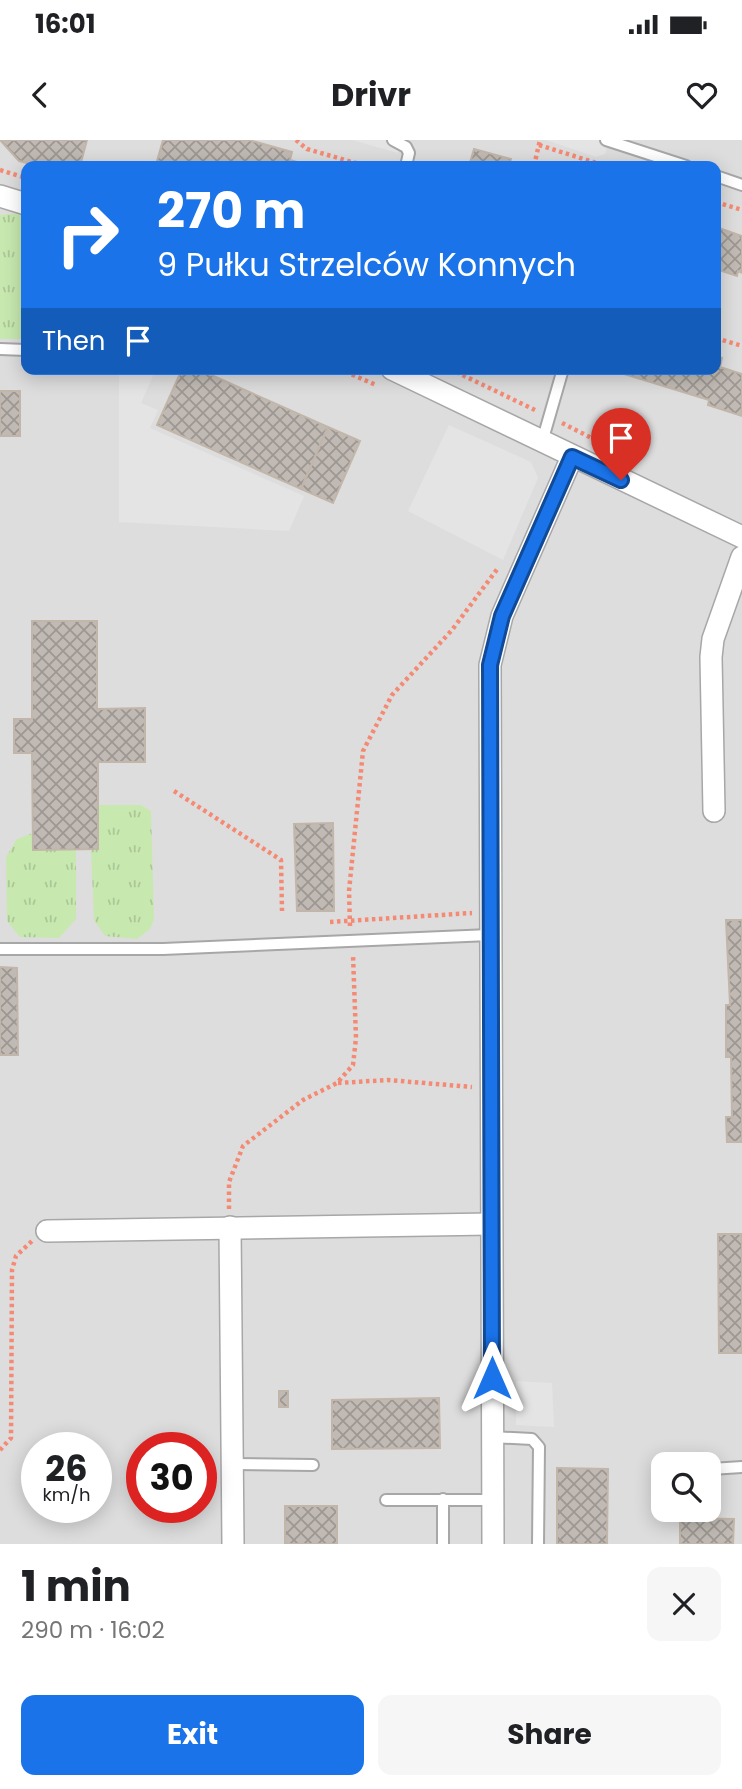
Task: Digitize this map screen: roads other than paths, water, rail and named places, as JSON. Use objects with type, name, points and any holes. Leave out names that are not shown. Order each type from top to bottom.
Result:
[{"type":"street","points":[[0,196],[21,202]]},
{"type":"street","points":[[404,375],[742,537]]},
{"type":"street","points":[[493,1544],[490,665],[502,616],[572,457]]},
{"type":"street","points":[[714,811],[711,657],[713,639],[742,557]]},
{"type":"street","points":[[47,1231],[491,1224]]},
{"type":"street","points":[[230,1227],[233,1544]]},
{"type":"lane","points":[[393,140],[410,153],[408,161]]},
{"type":"lane","points":[[606,140],[671,161]]},
{"type":"lane","points":[[721,178],[742,185]]},
{"type":"lane","points":[[0,349],[21,350]]},
{"type":"lane","points":[[542,442],[561,375]]},
{"type":"lane","points":[[0,949],[83,942],[163,949],[489,936]]},
{"type":"lane","points":[[163,937],[163,949]]},
{"type":"lane","points":[[492,1437],[532,1439],[539,1447],[538,1544]]},
{"type":"lane","points":[[232,1464],[313,1465]]},
{"type":"lane","points":[[721,1468],[742,1467]]},
{"type":"lane","points":[[443,1499],[443,1544]]},
{"type":"lane","points":[[386,1500],[493,1500]]}]
